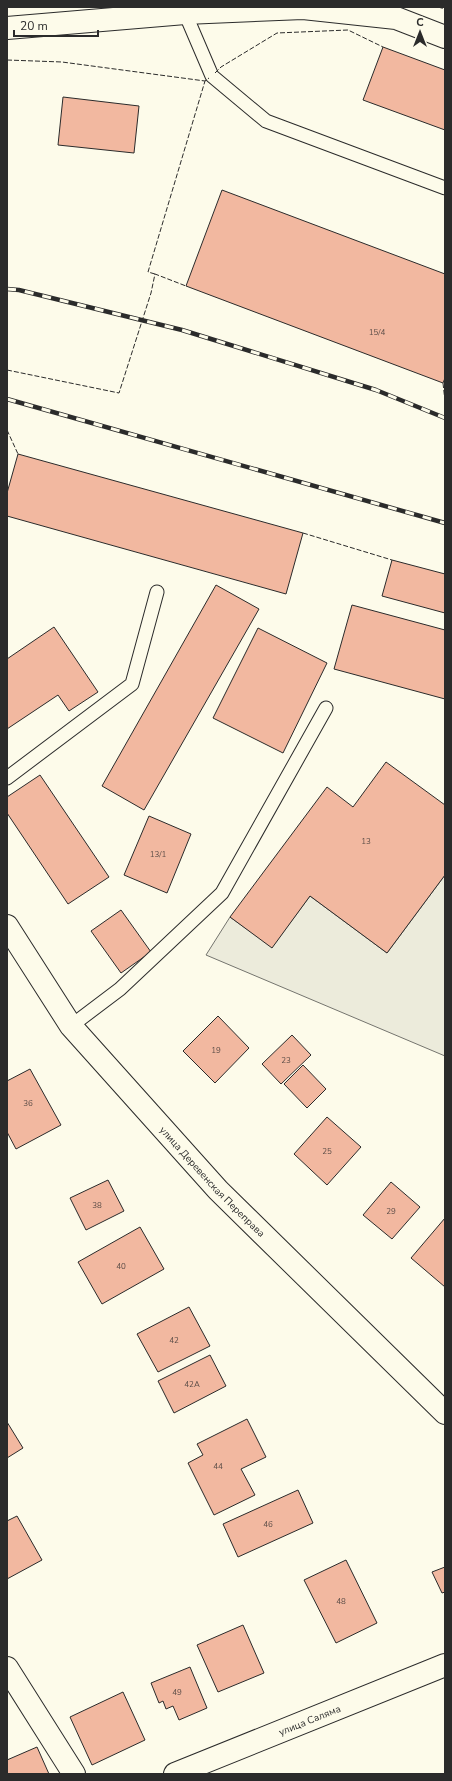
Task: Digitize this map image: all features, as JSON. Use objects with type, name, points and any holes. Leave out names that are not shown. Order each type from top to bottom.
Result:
[{"type":"street","points":[[7,28],[185,13],[303,8],[396,18],[445,37]]},
{"type":"street","name":"улица Деревенская Переправа","points":[[7,926],[71,1026],[218,1190],[445,1413]]},
{"type":"street","name":"улица Саляма","points":[[175,1774],[445,1665]]},
{"type":"street","points":[[7,1668],[74,1774]]},
{"type":"lane","points":[[185,13],[212,76],[266,121],[445,188]]},
{"type":"lane","points":[[7,778],[132,684],[157,592]]},
{"type":"lane","points":[[71,1026],[120,989],[222,893],[326,708]]},
{"type":"shaded area","points":[[445,875],[445,1056],[206,955],[230,917],[272,947],[310,896],[387,953]]},
{"type":"building","points":[[383,47],[445,70],[445,130],[363,100]]},
{"type":"building","points":[[63,97],[139,106],[134,153],[58,145]]},
{"type":"building","points":[[222,190],[445,274],[445,378],[443,383],[186,286]]},
{"type":"building","points":[[18,454],[303,533],[286,594],[7,516],[7,493]]},
{"type":"building","points":[[392,560],[445,574],[445,613],[382,596]]},
{"type":"building","points":[[216,585],[259,609],[144,810],[102,786]]},
{"type":"building","points":[[352,605],[445,630],[445,699],[334,669]]},
{"type":"building","points":[[54,627],[98,692],[69,711],[58,695],[7,729],[7,659]]},
{"type":"building","points":[[258,628],[327,663],[283,753],[213,718]]},
{"type":"building","points":[[386,762],[445,805],[445,875],[387,953],[310,896],[272,948],[230,917],[327,787],[353,807]]},
{"type":"building","points":[[40,775],[109,877],[68,904],[7,813],[7,797]]},
{"type":"building","points":[[149,816],[191,834],[167,893],[124,875]]},
{"type":"building","points":[[121,910],[151,952],[121,973],[91,931]]},
{"type":"building","points":[[218,1016],[249,1048],[215,1083],[183,1051]]},
{"type":"building","points":[[292,1035],[311,1055],[281,1084],[262,1064]]},
{"type":"building","points":[[303,1065],[326,1089],[307,1108],[284,1084]]},
{"type":"building","points":[[30,1069],[61,1125],[16,1149],[7,1132],[7,1081]]},
{"type":"building","points":[[327,1117],[361,1147],[327,1185],[294,1154]]},
{"type":"building","points":[[108,1180],[124,1211],[86,1230],[70,1198]]},
{"type":"building","points":[[391,1182],[420,1207],[392,1239],[363,1215]]},
{"type":"building","points":[[445,1218],[445,1287],[411,1258]]},
{"type":"building","points":[[140,1227],[164,1269],[102,1304],[78,1262]]},
{"type":"building","points":[[189,1307],[210,1346],[158,1372],[137,1334]]},
{"type":"building","points":[[210,1355],[226,1386],[174,1413],[158,1381]]},
{"type":"building","points":[[247,1419],[266,1457],[241,1469],[255,1495],[214,1515],[188,1463],[203,1455],[197,1444]]},
{"type":"building","points":[[7,1422],[23,1448],[7,1458]]},
{"type":"building","points":[[298,1490],[313,1523],[238,1557],[223,1524]]},
{"type":"building","points":[[17,1516],[42,1560],[7,1579],[7,1521]]},
{"type":"building","points":[[346,1560],[377,1623],[336,1643],[304,1580]]},
{"type":"building","points":[[445,1567],[445,1592],[442,1593],[432,1572]]},
{"type":"building","points":[[243,1625],[264,1673],[218,1692],[197,1645]]},
{"type":"building","points":[[190,1667],[207,1708],[179,1720],[173,1706],[166,1709],[163,1701],[159,1703],[151,1683]]},
{"type":"building","points":[[123,1692],[145,1740],[92,1765],[70,1717]]},
{"type":"building","points":[[37,1747],[49,1774],[7,1774],[7,1760]]},
{"type":"railway","points":[[7,289],[19,290],[182,330],[376,390],[445,418]]},
{"type":"railway","points":[[7,399],[445,523]]},
{"type":"fence","points":[[438,7],[445,9]]},
{"type":"fence","points":[[215,73],[221,67],[277,33],[348,30],[383,47]]},
{"type":"fence","points":[[7,60],[62,62],[205,81],[209,78]]},
{"type":"fence","points":[[155,274],[148,272],[205,81]]},
{"type":"fence","points":[[7,370],[119,393],[151,293],[155,274],[186,286]]},
{"type":"fence","points":[[443,383],[445,401]]},
{"type":"fence","points":[[7,430],[18,454]]},
{"type":"fence","points":[[303,533],[392,560]]}]
